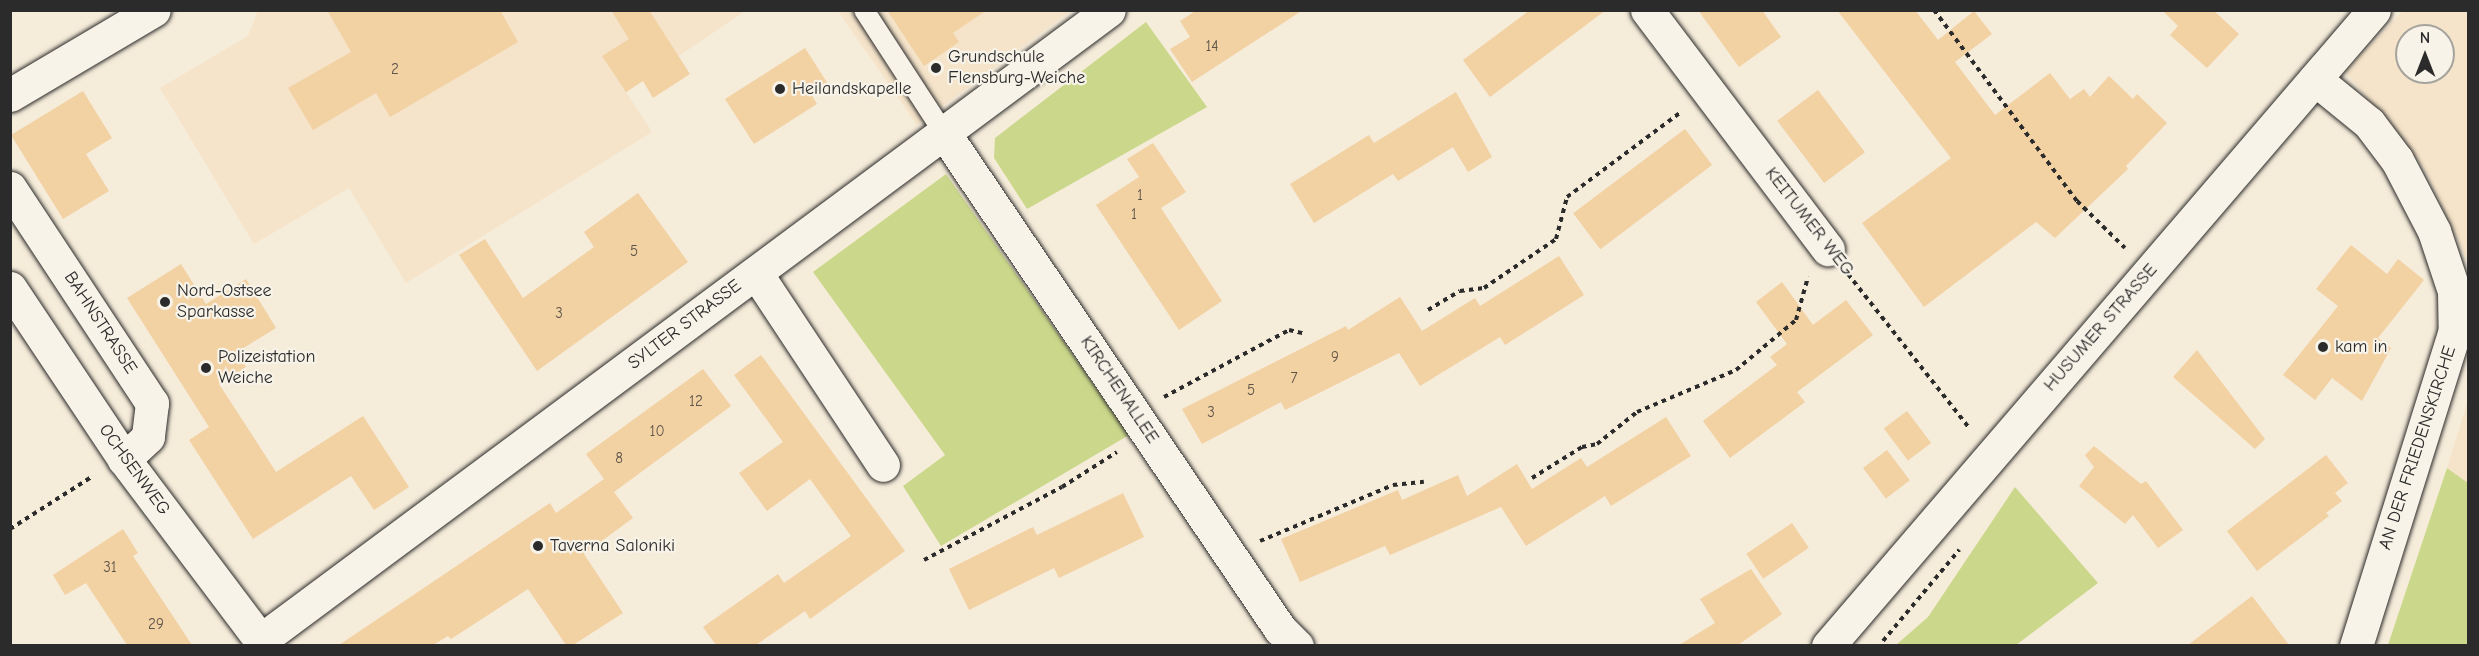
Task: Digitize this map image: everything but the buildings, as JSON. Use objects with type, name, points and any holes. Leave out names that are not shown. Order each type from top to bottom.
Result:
[{"type":"street","points":[[10,95],[154,10]]},
{"type":"street","name":"SYLTER STRASSE","points":[[263,643],[1109,10]]},
{"type":"street","name":"KEITUMER WEG","points":[[1647,10],[1828,249]]},
{"type":"street","name":"HUSUMER STRASSE","points":[[1827,645],[2374,10]]},
{"type":"street","name":"AN DER FRIEDENSKIRCHE","points":[[2315,79],[2369,123],[2397,160],[2434,231],[2454,291],[2455,330],[2356,645]]},
{"type":"street","name":"KIRCHENALLEE","points":[[944,133],[1280,629],[1297,645]]},
{"type":"street","name":"BAHNSTRASSE","points":[[10,188],[152,403],[148,437],[112,465]]},
{"type":"street","points":[[756,273],[883,465]]},
{"type":"street","name":"OCHSENWEG","points":[[10,288],[112,465],[263,643]]},
{"type":"lane","points":[[864,10],[944,133]]},
{"type":"path","points":[[1934,10],[2077,201],[2127,250]]},
{"type":"path","points":[[1428,310],[1460,291],[1484,288],[1556,239],[1567,197],[1708,92]]},
{"type":"path","points":[[1532,478],[1582,447],[1597,444],[1637,412],[1736,370],[1796,320],[1809,271],[1828,249]]},
{"type":"path","name":"KEITUMER WEG","points":[[1828,249],[1973,433]]},
{"type":"path","points":[[924,560],[1062,487],[1141,423],[1289,330],[1306,334]]},
{"type":"path","points":[[10,529],[112,465]]},
{"type":"path","points":[[1229,554],[1393,485],[1424,482]]},
{"type":"shaded area","points":[[258,11],[745,11],[626,92],[652,132],[406,283],[349,188],[254,244],[160,88],[248,36]]},
{"type":"shaded area","name":"Grundschule Flensburg-Weiche","points":[[838,11],[1070,11],[917,125]]},
{"type":"shaded area","points":[[2403,11],[2468,11],[2468,262],[2424,168],[2345,71]]},
{"type":"shaded area","points":[[2468,400],[2468,483],[2447,468]]},
{"type":"green space","points":[[1146,22],[1207,107],[1027,209],[994,158],[995,138]]},
{"type":"green space","points":[[946,174],[1129,435],[941,546],[903,486],[945,455],[813,272]]},
{"type":"green space","points":[[2447,468],[2468,483],[2468,645],[2388,645]]},
{"type":"green space","points":[[2015,487],[2098,583],[2016,645],[1896,645],[1928,617]]},
{"type":"place","name":"Grundschule Flensburg-Weiche","points":[[936,68]]},
{"type":"place","name":"Heilandskapelle","points":[[780,89]]},
{"type":"place","name":"Nord-Ostsee Sparkasse","points":[[165,302]]},
{"type":"place","name":"kam in","points":[[2323,347]]},
{"type":"place","name":"Polizeistation Weiche","points":[[206,368]]},
{"type":"place","name":"Taverna Saloniki","points":[[538,546]]}]
